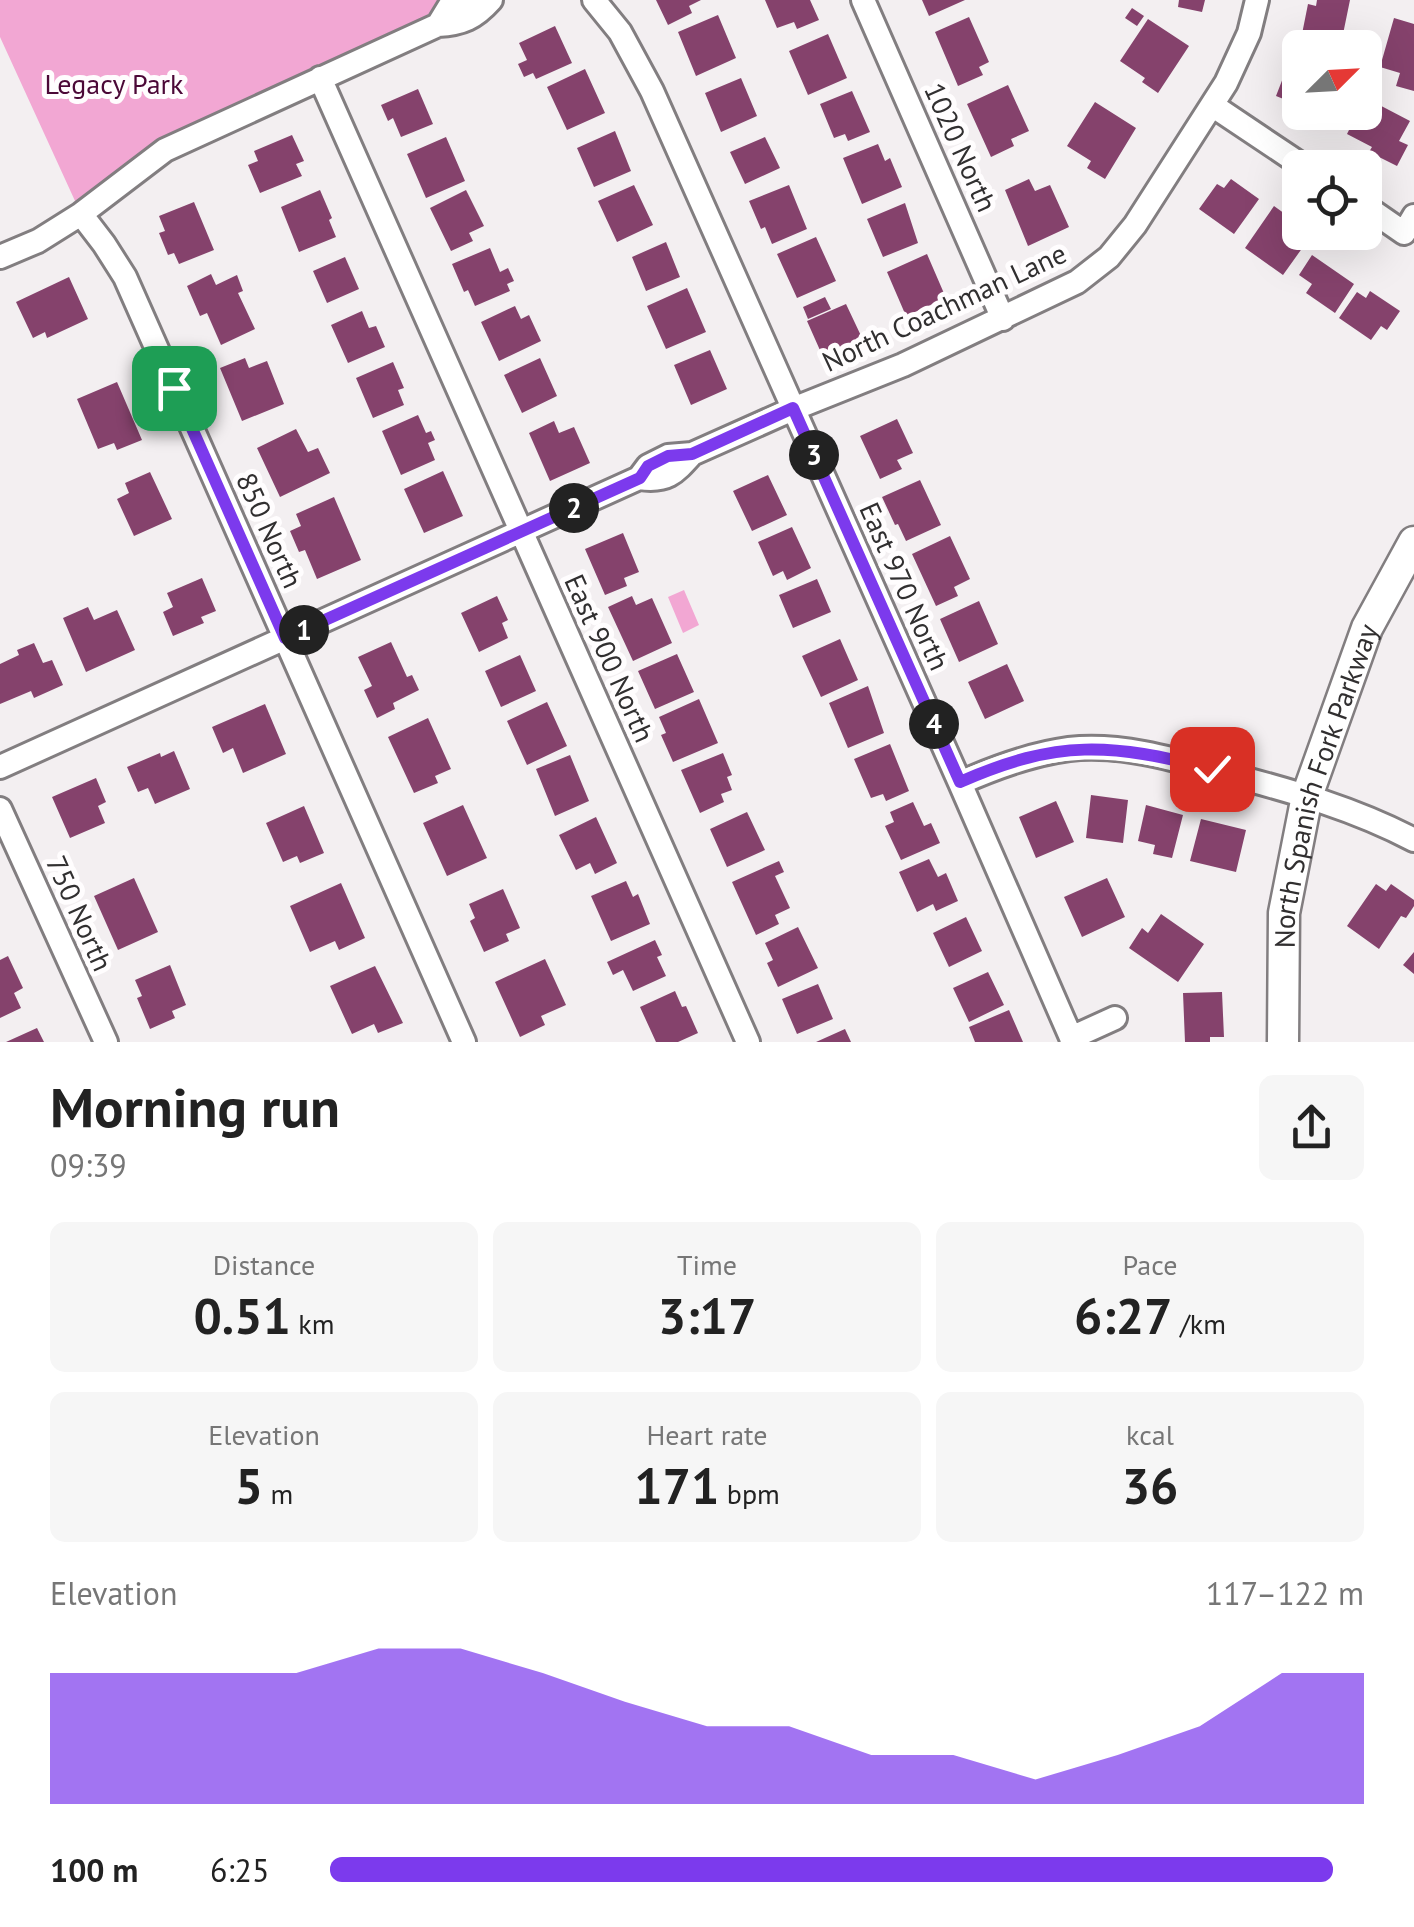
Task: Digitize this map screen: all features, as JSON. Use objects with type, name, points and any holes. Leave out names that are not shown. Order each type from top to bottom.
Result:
[{"type":"street","points":[[438,25],[450,7],[467,0]]},
{"type":"street","points":[[0,257],[38,241],[81,214],[165,150],[438,25],[456,24],[477,16],[491,0]]},
{"type":"street","name":"East 970 North","points":[[594,0],[620,32],[652,91],[1072,1040]]},
{"type":"street","name":"1020 North","points":[[863,0],[1003,319]]},
{"type":"street","name":"North Coachman Lane","points":[[0,767],[640,478],[648,466],[668,456],[692,454],[793,408],[903,365],[1077,282],[1109,257],[1135,225],[1212,105],[1239,58],[1257,0]]},
{"type":"street","name":"East 900 North","points":[[320,78],[748,1042]]},
{"type":"street","points":[[1212,105],[1282,152]]},
{"type":"street","points":[[1382,213],[1409,224]]},
{"type":"street","name":"850 North","points":[[81,214],[125,278],[464,1042]]},
{"type":"street","name":"North Spanish Fork Parkway","points":[[1283,1042],[1284,913],[1307,796],[1368,628],[1414,542]]},
{"type":"street","points":[[960,782],[1029,756],[1072,749],[1120,750],[1159,756],[1307,796],[1380,822],[1414,840]]},
{"type":"street","name":"750 North","points":[[0,809],[106,1042]]},
{"type":"street","points":[[1072,1040],[1115,1018]]},
{"type":"green space","name":"Legacy Park","points":[[0,0],[497,0],[165,150],[81,214],[0,37]]},
{"type":"green space","points":[[684,590],[699,625],[683,633],[668,597]]},
{"type":"building","points":[[656,0],[701,0],[689,6],[692,13],[668,25]]},
{"type":"building","points":[[765,0],[810,0],[819,20],[797,29],[794,22],[777,28]]},
{"type":"building","points":[[922,0],[965,0],[929,16]]},
{"type":"building","points":[[1179,0],[1205,0],[1202,12],[1178,7]]},
{"type":"building","points":[[1317,0],[1350,0],[1344,30],[1303,30],[1308,4],[1316,6]]},
{"type":"building","points":[[1132,8],[1144,16],[1137,26],[1125,18]]},
{"type":"building","points":[[718,15],[736,58],[696,76],[678,32]]},
{"type":"building","points":[[969,17],[989,62],[979,67],[983,75],[958,86],[935,32]]},
{"type":"building","points":[[1394,18],[1414,24],[1414,91],[1396,86],[1400,73],[1382,68]]},
{"type":"building","points":[[1148,19],[1189,46],[1158,93],[1142,82],[1145,78],[1120,61]]},
{"type":"building","points":[[555,26],[572,63],[536,79],[533,73],[524,77],[518,64],[527,60],[519,43]]},
{"type":"building","points":[[828,34],[847,78],[808,95],[789,51]]},
{"type":"building","points":[[585,69],[605,113],[567,130],[547,87]]},
{"type":"building","points":[[741,78],[757,116],[721,132],[705,93]]},
{"type":"building","points":[[1008,85],[1029,131],[1011,139],[1014,146],[991,157],[967,104]]},
{"type":"building","points":[[418,89],[433,124],[401,137],[393,118],[388,121],[381,105]]},
{"type":"building","points":[[852,91],[870,132],[848,141],[845,134],[834,138],[820,104]]},
{"type":"building","points":[[1095,102],[1136,128],[1105,179],[1087,168],[1091,161],[1067,146]]},
{"type":"building","points":[[1382,106],[1410,121],[1399,141],[1408,145],[1397,166],[1382,158],[1382,150],[1370,150],[1372,147],[1347,134],[1349,130],[1382,130]]},
{"type":"building","points":[[615,131],[631,171],[594,187],[577,148]]},
{"type":"building","points":[[292,135],[304,161],[296,164],[302,176],[260,193],[248,165],[258,161],[254,151]]},
{"type":"building","points":[[446,137],[465,181],[426,198],[407,154]]},
{"type":"building","points":[[765,137],[780,168],[745,184],[730,152]]},
{"type":"building","points":[[878,144],[885,161],[890,158],[902,187],[862,204],[843,158]]},
{"type":"building","points":[[1029,179],[1035,191],[1050,185],[1069,227],[1028,246],[1005,190]]},
{"type":"building","points":[[1231,179],[1259,199],[1234,234],[1199,209],[1217,184],[1224,188]]},
{"type":"building","points":[[634,185],[653,225],[617,242],[598,201]]},
{"type":"building","points":[[789,185],[807,229],[772,244],[749,201]]},
{"type":"building","points":[[320,190],[336,237],[299,252],[281,207]]},
{"type":"building","points":[[466,190],[484,226],[469,233],[473,241],[451,251],[430,208]]},
{"type":"building","points":[[194,202],[214,250],[179,264],[174,253],[168,255],[159,233],[165,231],[159,216]]},
{"type":"building","points":[[905,203],[918,243],[883,257],[867,219]]},
{"type":"building","points":[[1274,206],[1282,212],[1282,250],[1301,250],[1283,275],[1245,248]]},
{"type":"building","points":[[816,237],[836,281],[797,298],[777,254]]},
{"type":"building","points":[[666,242],[680,277],[646,291],[632,257]]},
{"type":"building","points":[[490,248],[500,272],[508,268],[514,281],[507,284],[510,291],[475,306],[452,264]]},
{"type":"building","points":[[927,254],[946,298],[906,316],[887,272]]},
{"type":"building","points":[[1312,255],[1354,284],[1335,313],[1306,293],[1312,284],[1299,275]]},
{"type":"building","points":[[345,257],[359,289],[327,303],[313,271]]},
{"type":"building","points":[[211,274],[216,285],[237,275],[243,291],[238,293],[255,329],[221,345],[207,313],[200,316],[187,286]]},
{"type":"building","points":[[69,277],[88,319],[47,338],[45,332],[33,338],[16,302]]},
{"type":"building","points":[[687,288],[706,332],[666,349],[647,306]]},
{"type":"building","points":[[1370,291],[1400,311],[1387,330],[1381,326],[1371,340],[1339,318],[1357,292],[1366,298]]},
{"type":"building","points":[[825,297],[831,309],[808,319],[803,307]]},
{"type":"building","points":[[846,304],[863,340],[823,357],[807,321]]},
{"type":"building","points":[[515,306],[521,319],[529,315],[541,341],[499,361],[481,322]]},
{"type":"building","points":[[362,311],[369,328],[376,326],[385,347],[348,363],[331,325]]},
{"type":"building","points":[[710,350],[727,389],[691,405],[674,365]]},
{"type":"building","points":[[245,358],[249,368],[267,361],[284,404],[242,421],[220,368]]},
{"type":"building","points":[[540,358],[557,396],[522,413],[504,375]]},
{"type":"building","points":[[393,362],[404,388],[398,390],[404,405],[373,418],[356,378]]},
{"type":"building","points":[[117,382],[142,440],[117,450],[114,443],[98,449],[77,399]]},
{"type":"building","points":[[418,415],[426,433],[431,431],[435,440],[428,443],[435,460],[401,475],[382,431]]},
{"type":"building","points":[[897,419],[913,453],[897,460],[902,469],[880,479],[860,436]]},
{"type":"building","points":[[554,421],[559,433],[574,427],[590,463],[550,481],[529,433]]},
{"type":"building","points":[[296,429],[308,452],[318,448],[330,473],[280,497],[257,448]]},
{"type":"building","points":[[443,471],[463,516],[424,533],[404,489]]},
{"type":"building","points":[[150,472],[172,519],[134,536],[117,499],[129,493],[125,483]]},
{"type":"building","points":[[768,475],[787,515],[752,531],[733,491]]},
{"type":"building","points":[[920,480],[941,525],[906,541],[882,497]]},
{"type":"building","points":[[334,497],[361,560],[317,579],[305,550],[299,552],[290,531],[301,526],[296,514]]},
{"type":"building","points":[[792,527],[811,568],[787,580],[783,571],[773,576],[758,542]]},
{"type":"building","points":[[623,533],[639,572],[624,578],[627,586],[605,595],[585,549]]},
{"type":"building","points":[[950,536],[970,579],[954,587],[958,596],[936,606],[912,554]]},
{"type":"building","points":[[202,578],[216,611],[201,617],[204,623],[173,636],[163,612],[173,607],[167,593]]},
{"type":"building","points":[[817,579],[831,612],[793,628],[779,595]]},
{"type":"building","points":[[497,596],[508,620],[502,623],[508,638],[479,652],[461,613]]},
{"type":"building","points":[[632,596],[636,605],[652,598],[672,643],[633,661],[608,607]]},
{"type":"building","points":[[979,601],[998,644],[959,662],[940,619]]},
{"type":"building","points":[[88,607],[94,620],[117,610],[135,650],[86,672],[63,618]]},
{"type":"building","points":[[840,639],[858,680],[821,697],[802,656]]},
{"type":"building","points":[[391,642],[407,677],[412,675],[419,690],[393,703],[395,709],[377,718],[364,690],[372,686],[358,657]]},
{"type":"building","points":[[34,643],[43,663],[52,660],[63,685],[34,698],[31,691],[0,704],[0,664]]},
{"type":"building","points":[[677,654],[694,692],[655,709],[638,671]]},
{"type":"building","points":[[520,655],[536,691],[501,707],[485,671]]},
{"type":"building","points":[[1007,664],[1024,701],[985,719],[968,682]]},
{"type":"building","points":[[868,686],[884,733],[848,748],[829,703]]},
{"type":"building","points":[[699,699],[718,743],[673,762],[661,735],[666,733],[659,717]]},
{"type":"building","points":[[547,702],[567,746],[527,765],[507,721]]},
{"type":"building","points":[[265,704],[286,754],[243,773],[233,748],[223,753],[212,727]]},
{"type":"building","points":[[428,718],[451,769],[435,776],[438,783],[414,793],[388,737]]},
{"type":"building","points":[[890,744],[909,791],[886,801],[883,794],[871,798],[854,759]]},
{"type":"building","points":[[174,751],[190,789],[155,804],[148,788],[138,792],[127,767]]},
{"type":"building","points":[[723,753],[732,775],[727,777],[732,790],[721,794],[724,802],[700,813],[681,770]]},
{"type":"building","points":[[570,755],[589,801],[555,816],[536,769]]},
{"type":"building","points":[[96,778],[106,802],[98,806],[105,823],[70,838],[52,797]]},
{"type":"building","points":[[1091,795],[1128,800],[1123,843],[1086,838]]},
{"type":"building","points":[[1056,801],[1074,842],[1036,858],[1019,817]]},
{"type":"building","points":[[913,802],[924,826],[931,823],[940,843],[901,860],[885,826],[894,822],[890,812]]},
{"type":"building","points":[[463,805],[487,858],[447,876],[423,823]]},
{"type":"building","points":[[1146,805],[1183,815],[1172,858],[1153,854],[1155,845],[1138,841]]},
{"type":"building","points":[[304,806],[324,853],[300,863],[297,856],[283,862],[266,823]]},
{"type":"building","points":[[747,812],[765,850],[727,867],[710,829]]},
{"type":"building","points":[[596,817],[617,863],[595,874],[590,863],[576,870],[559,835]]},
{"type":"building","points":[[1201,819],[1246,830],[1236,872],[1190,861]]},
{"type":"building","points":[[929,859],[938,877],[946,873],[958,901],[936,911],[933,904],[917,912],[899,872]]},
{"type":"building","points":[[779,861],[784,872],[775,876],[790,908],[775,915],[779,924],[756,935],[732,882]]},
{"type":"building","points":[[134,878],[158,932],[118,950],[94,896]]},
{"type":"building","points":[[1107,878],[1125,917],[1082,937],[1064,897]]},
{"type":"building","points":[[626,881],[633,897],[638,894],[650,924],[611,941],[591,896]]},
{"type":"building","points":[[341,883],[365,938],[339,950],[335,941],[310,952],[290,906]]},
{"type":"building","points":[[1376,884],[1386,891],[1391,884],[1414,900],[1406,918],[1401,916],[1379,949],[1347,926]]},
{"type":"building","points":[[503,889],[520,928],[506,934],[509,941],[484,952],[470,921],[475,918],[469,904]]},
{"type":"building","points":[[1161,914],[1204,944],[1178,982],[1129,948],[1142,928],[1148,933]]},
{"type":"building","points":[[966,917],[982,951],[949,967],[933,933]]},
{"type":"building","points":[[798,927],[818,968],[778,987],[767,963],[773,960],[765,943]]},
{"type":"building","points":[[655,940],[662,955],[657,957],[666,976],[633,991],[623,970],[613,975],[607,962]]},
{"type":"building","points":[[1414,952],[1414,974],[1403,965]]},
{"type":"building","points":[[8,956],[23,988],[14,993],[21,1008],[0,1018],[0,960]]},
{"type":"building","points":[[545,959],[566,1005],[541,1016],[545,1025],[520,1037],[495,982]]},
{"type":"building","points":[[170,965],[186,1005],[172,1011],[175,1018],[150,1029],[137,998],[142,996],[135,980]]},
{"type":"building","points":[[375,966],[403,1023],[378,1033],[374,1024],[352,1034],[330,986]]},
{"type":"building","points":[[988,972],[1004,1005],[969,1022],[953,988]]},
{"type":"building","points":[[818,984],[833,1019],[797,1034],[782,999]]},
{"type":"building","points":[[675,991],[698,1033],[678,1042],[656,1042],[640,1007]]},
{"type":"building","points":[[1222,992],[1224,1037],[1210,1037],[1210,1042],[1185,1042],[1183,993]]},
{"type":"building","points":[[1009,1010],[1023,1042],[975,1042],[969,1027]]},
{"type":"building","points":[[37,1028],[44,1042],[6,1042]]},
{"type":"building","points":[[845,1029],[851,1042],[816,1042]]},
{"type":"route","points":[[174,388],[285,638],[640,478],[648,466],[668,456],[692,454],[793,408],[960,782],[1029,756],[1072,749],[1120,750],[1212,769]]}]
